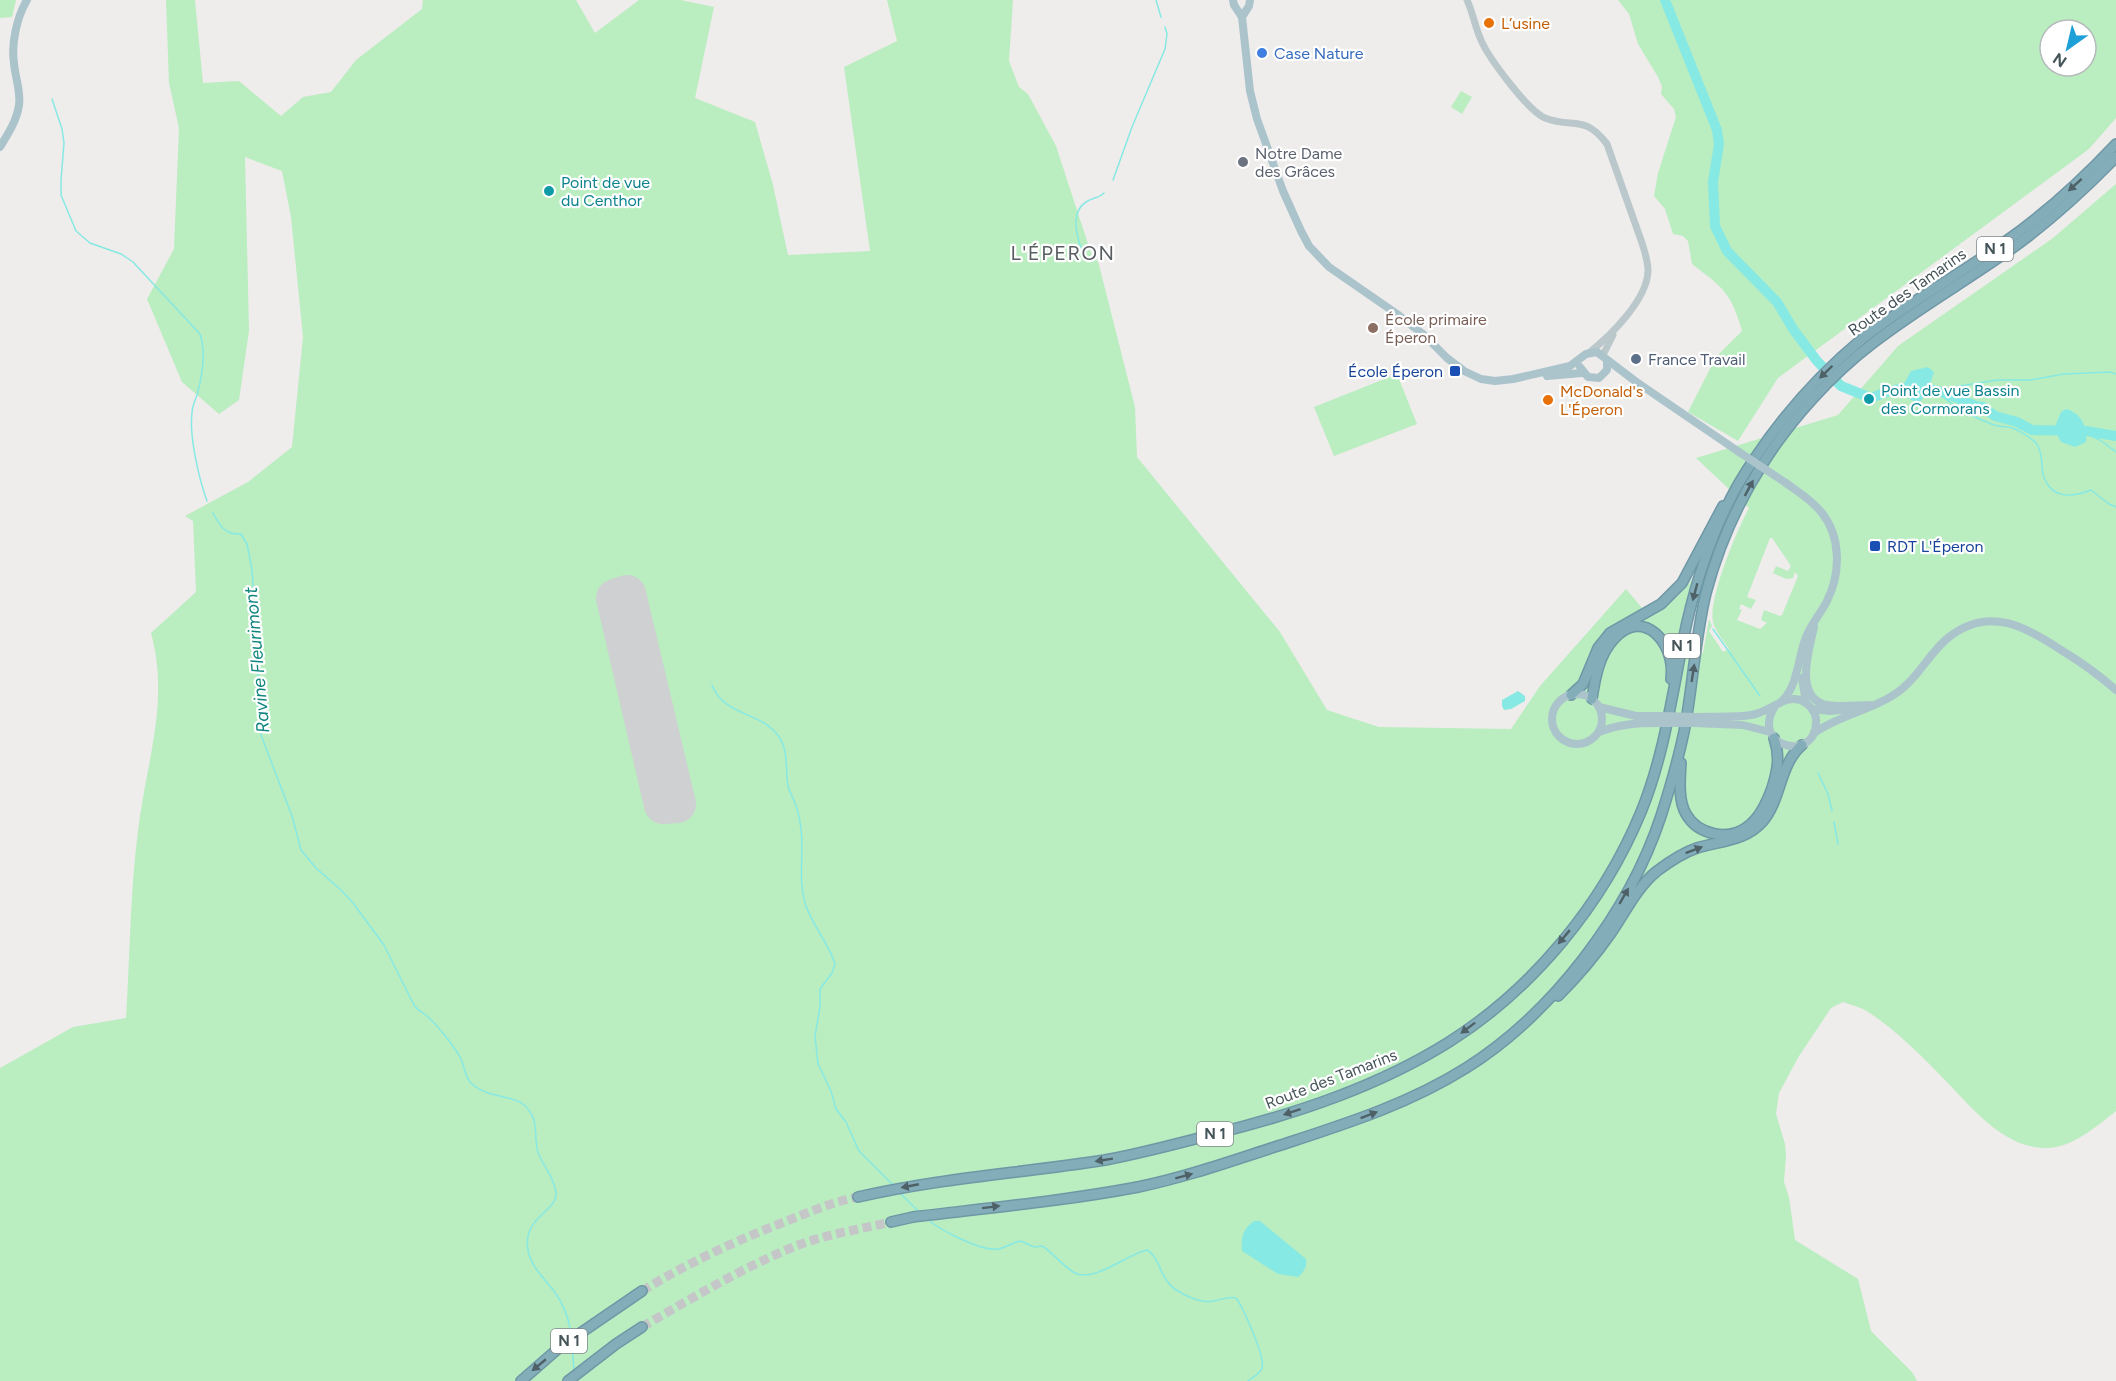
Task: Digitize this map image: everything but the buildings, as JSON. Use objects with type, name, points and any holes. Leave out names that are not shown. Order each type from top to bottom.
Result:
[{"type":"highway","name":"Route des Tamarins","points":[[858,1197],[940,1180],[1105,1160],[1145,1152],[1288,1114],[1355,1089],[1428,1054],[1460,1034],[1514,992],[1553,951],[1586,909],[1614,866],[1639,817],[1659,762],[1687,622],[1699,577],[1741,480],[1758,453],[1792,406],[1832,366],[2025,228],[2080,180],[2116,144]]},
{"type":"highway","name":"Route des Tamarins","points":[[891,1222],[913,1217],[1113,1191],[1180,1177],[1217,1166],[1366,1117],[1408,1099],[1468,1066],[1508,1038],[1573,970],[1607,924],[1630,885],[1659,821],[1674,774],[1684,731],[1705,599],[1718,555],[1735,515],[1760,468],[1801,413],[1865,343],[2034,231],[2086,188],[2116,157]]},
{"type":"highway","points":[[1571,695],[1583,684],[1598,648],[1610,633],[1650,611],[1682,583],[1719,513],[1741,480]]},
{"type":"highway","points":[[1592,699],[1601,660],[1616,636],[1635,627],[1644,627],[1659,637],[1670,654],[1671,674],[1663,728],[1639,817]]},
{"type":"highway","points":[[1684,731],[1680,773],[1682,802],[1686,814],[1701,830],[1723,835],[1747,827],[1759,814],[1767,800],[1779,764],[1779,751],[1772,735]]},
{"type":"highway","points":[[1508,1038],[1515,1035],[1542,1012],[1581,972],[1643,886],[1656,872],[1694,849],[1739,838],[1763,821],[1774,800],[1790,758],[1802,745]]},
{"type":"highway","name":"N 1","points":[[520,1381],[560,1347],[642,1291]]},
{"type":"highway","name":"N 1","points":[[568,1381],[642,1327]]},
{"type":"main road","points":[[0,147],[16,120],[19,107],[18,85],[13,61],[13,41],[27,0]]},
{"type":"main road","points":[[20,20],[33,0]]},
{"type":"main road","points":[[1233,0],[1234,5],[1242,12],[1250,91],[1255,111],[1283,191],[1309,246],[1329,267],[1424,334],[1447,358],[1464,371],[1481,379],[1495,381],[1570,366],[1590,352],[1597,352],[1635,381],[1808,498],[1821,512],[1836,544],[1835,582],[1827,601],[1807,634],[1792,690],[1770,714],[1768,723],[1772,735]]},
{"type":"main road","points":[[1242,12],[1249,6],[1250,0]]},
{"type":"main road","points":[[1582,358],[1580,366],[1582,373]]},
{"type":"main road","points":[[1605,358],[1605,373]]},
{"type":"main road","points":[[1520,377],[1582,373],[1593,379],[1605,373]]},
{"type":"main road","points":[[1605,373],[1635,381]]},
{"type":"main road","points":[[1816,619],[1807,659],[1806,677],[1813,695],[1825,705],[1870,705]]},
{"type":"main road","points":[[1695,720],[1764,729],[1787,746],[1802,745],[1833,721],[1881,702],[1904,688],[1949,637],[1973,624],[1989,621],[2011,623],[2024,628],[2082,663],[2116,690]]},
{"type":"main road","points":[[1802,648],[1802,675],[1809,706],[1816,716],[1815,733]]},
{"type":"main road","points":[[1582,694],[1592,699],[1599,707],[1602,719],[1599,732],[1593,739],[1584,743],[1574,744],[1565,741],[1557,734],[1553,726],[1552,716],[1556,706],[1562,699],[1571,695],[1582,694]]},
{"type":"main road","points":[[1599,732],[1615,726],[1660,720],[1695,720],[1752,715],[1763,713],[1778,704],[1798,699],[1809,706],[1842,711],[1881,702]]},
{"type":"main road","points":[[1599,707],[1660,720]]},
{"type":"street","points":[[1467,0],[1480,38],[1490,58],[1536,113],[1557,121],[1587,125],[1598,132],[1607,144],[1642,243],[1648,273],[1643,290],[1615,330],[1590,352]]},
{"type":"street","points":[[1605,358],[1615,330]]},
{"type":"green space","points":[[0,0],[16,0],[12,17],[0,18]]},
{"type":"green space","points":[[166,0],[195,0],[203,83],[239,81],[281,116],[303,97],[331,92],[356,60],[422,9],[423,0],[576,0],[595,33],[639,0],[681,0],[714,7],[695,98],[755,122],[773,185],[788,255],[870,251],[844,67],[897,41],[887,0],[1013,0],[1009,61],[1019,87],[1028,94],[1056,146],[1092,256],[1098,261],[1135,407],[1137,457],[1280,632],[1327,710],[1379,727],[1511,729],[1540,686],[1626,589],[1648,615],[1664,607],[1676,597],[1698,571],[1683,612],[1678,644],[1688,652],[1703,653],[1709,619],[1712,626],[1709,631],[1723,652],[1729,649],[1714,626],[1713,611],[1719,582],[1749,508],[1696,458],[1838,415],[1898,346],[2053,238],[2116,184],[2116,1111],[2084,1135],[2057,1147],[2031,1146],[2016,1141],[1975,1112],[1916,1051],[1877,1018],[1843,1002],[1831,1008],[1799,1056],[1779,1093],[1776,1114],[1785,1144],[1784,1182],[1789,1197],[1795,1240],[1858,1279],[1871,1331],[1912,1372],[1917,1381],[0,1381],[0,1068],[73,1027],[126,1018],[135,854],[157,708],[156,659],[151,633],[196,592],[193,521],[185,516],[248,482],[292,447],[303,337],[291,217],[282,171],[245,157],[249,331],[239,400],[219,414],[182,382],[147,299],[174,249],[179,128],[169,83]],"holes":[[[1770,538],[1791,566],[1788,571],[1776,566],[1773,573],[1786,579],[1793,578],[1795,572],[1798,576],[1782,615],[1764,610],[1761,620],[1767,623],[1760,629],[1737,620],[1742,610],[1739,609],[1741,604],[1751,609],[1756,600],[1747,597]]]},
{"type":"green space","points":[[1618,0],[2116,0],[2116,118],[2089,149],[1778,378],[1738,441],[1688,412],[1716,357],[1742,331],[1730,299],[1719,285],[1692,264],[1688,241],[1683,236],[1673,234],[1665,209],[1654,196],[1658,173],[1676,117],[1674,109],[1661,94],[1662,87],[1658,77],[1638,44],[1629,14]]},
{"type":"green space","points":[[1461,91],[1472,97],[1462,114],[1451,107]]},
{"type":"green space","points":[[1397,374],[1417,424],[1334,456],[1314,407]]},
{"type":"water","points":[[1928,367],[1934,372],[1927,393],[1919,403],[1909,399],[1902,387],[1911,371]]},
{"type":"water","points":[[2066,409],[2079,417],[2085,431],[2086,442],[2075,447],[2061,442],[2054,429],[2061,412]]},
{"type":"water","points":[[1518,691],[1525,696],[1525,701],[1511,709],[1504,710],[1502,700]]},
{"type":"water","points":[[1254,1221],[1260,1221],[1306,1259],[1305,1269],[1298,1277],[1278,1274],[1242,1251],[1243,1234]]},
{"type":"waterway","points":[[1156,0],[1161,17]]},
{"type":"waterway","points":[[1665,0],[1717,130],[1719,144],[1713,182],[1715,226],[1727,251],[1777,302],[1793,329],[1817,361],[1841,386],[1871,398],[1900,389],[1924,388],[1983,407],[1995,416],[2017,422],[2032,430],[2086,431],[2116,436]]},
{"type":"waterway","points":[[1113,180],[1132,127],[1165,49],[1167,34],[1165,27]]},
{"type":"waterway","name":"Ravine Fleurimont","points":[[52,99],[64,143],[61,195],[76,231],[90,243],[121,254],[133,262],[200,334],[203,364],[199,388],[192,408],[191,422],[195,457],[207,501]]},
{"type":"waterway","points":[[1083,253],[1076,226],[1078,212],[1086,202],[1104,193]]},
{"type":"waterway","points":[[1935,390],[1997,380],[2030,380],[2064,374],[2110,372],[2116,374]]},
{"type":"waterway","points":[[1935,390],[1964,412],[1994,425],[2015,429],[2034,441],[2040,450],[2046,482],[2056,492],[2069,495],[2091,490],[2116,507]]},
{"type":"waterway","points":[[2087,434],[2116,452]]},
{"type":"waterway","name":"Ravine Fleurimont","points":[[213,513],[224,529],[231,533],[241,534],[247,544],[252,570],[253,634],[258,672],[257,700],[261,735],[292,816],[301,850],[316,868],[353,903],[384,945],[414,1005],[451,1043],[461,1059],[470,1082],[485,1092],[518,1101],[533,1116],[537,1149],[556,1192],[552,1204],[530,1229],[528,1250],[535,1267],[560,1301],[571,1334]]},
{"type":"waterway","points":[[1713,629],[1760,696]]},
{"type":"waterway","points":[[712,685],[717,695],[725,703],[772,729],[782,742],[788,786],[801,826],[802,885],[805,903],[835,964],[832,973],[820,989],[820,1007],[815,1036],[818,1064],[831,1091],[836,1109],[846,1122],[859,1151],[894,1186]]},
{"type":"waterway","points":[[1818,773],[1828,794],[1832,811]]},
{"type":"waterway","points":[[1834,822],[1838,844]]},
{"type":"waterway","points":[[899,1192],[919,1212]]},
{"type":"waterway","points":[[927,1219],[941,1229],[982,1247],[998,1249],[1021,1241],[1034,1247],[1042,1246],[1062,1264],[1075,1273],[1083,1275],[1101,1271],[1147,1250],[1157,1260],[1170,1285],[1181,1293],[1201,1301],[1236,1298],[1244,1311],[1261,1355],[1262,1368],[1248,1381]]},
{"type":"waterway","name":"Ravine Fleurimont","points":[[572,1344],[574,1372]]},
{"type":"runway","points":[[627,594],[677,804],[663,805],[615,598],[627,594]]},
{"type":"tunnel","points":[[642,1291],[692,1263],[744,1239],[818,1209],[858,1197]]},
{"type":"tunnel","points":[[642,1327],[720,1282],[801,1244],[891,1222]]},
{"type":"place","name":"L’usine","points":[[1489,23]]},
{"type":"place","name":"Case Nature","points":[[1262,53]]},
{"type":"place","name":"Notre Dame des Grâces","points":[[1243,162]]},
{"type":"place","name":"Point de vue du Centhor","points":[[549,191]]},
{"type":"place","name":"École primaire Éperon","points":[[1373,328]]},
{"type":"place","name":"France Travail","points":[[1636,359]]},
{"type":"place","name":"École Éperon","points":[[1455,371]]},
{"type":"place","name":"Point de vue Bassin des Cormorans","points":[[1869,399]]},
{"type":"place","name":"McDonald's L'Éperon","points":[[1548,400]]},
{"type":"place","name":"RDT L'Éperon","points":[[1875,546]]},
{"type":"district","name":"L'ÉPERON","points":[[1063,253]]}]
